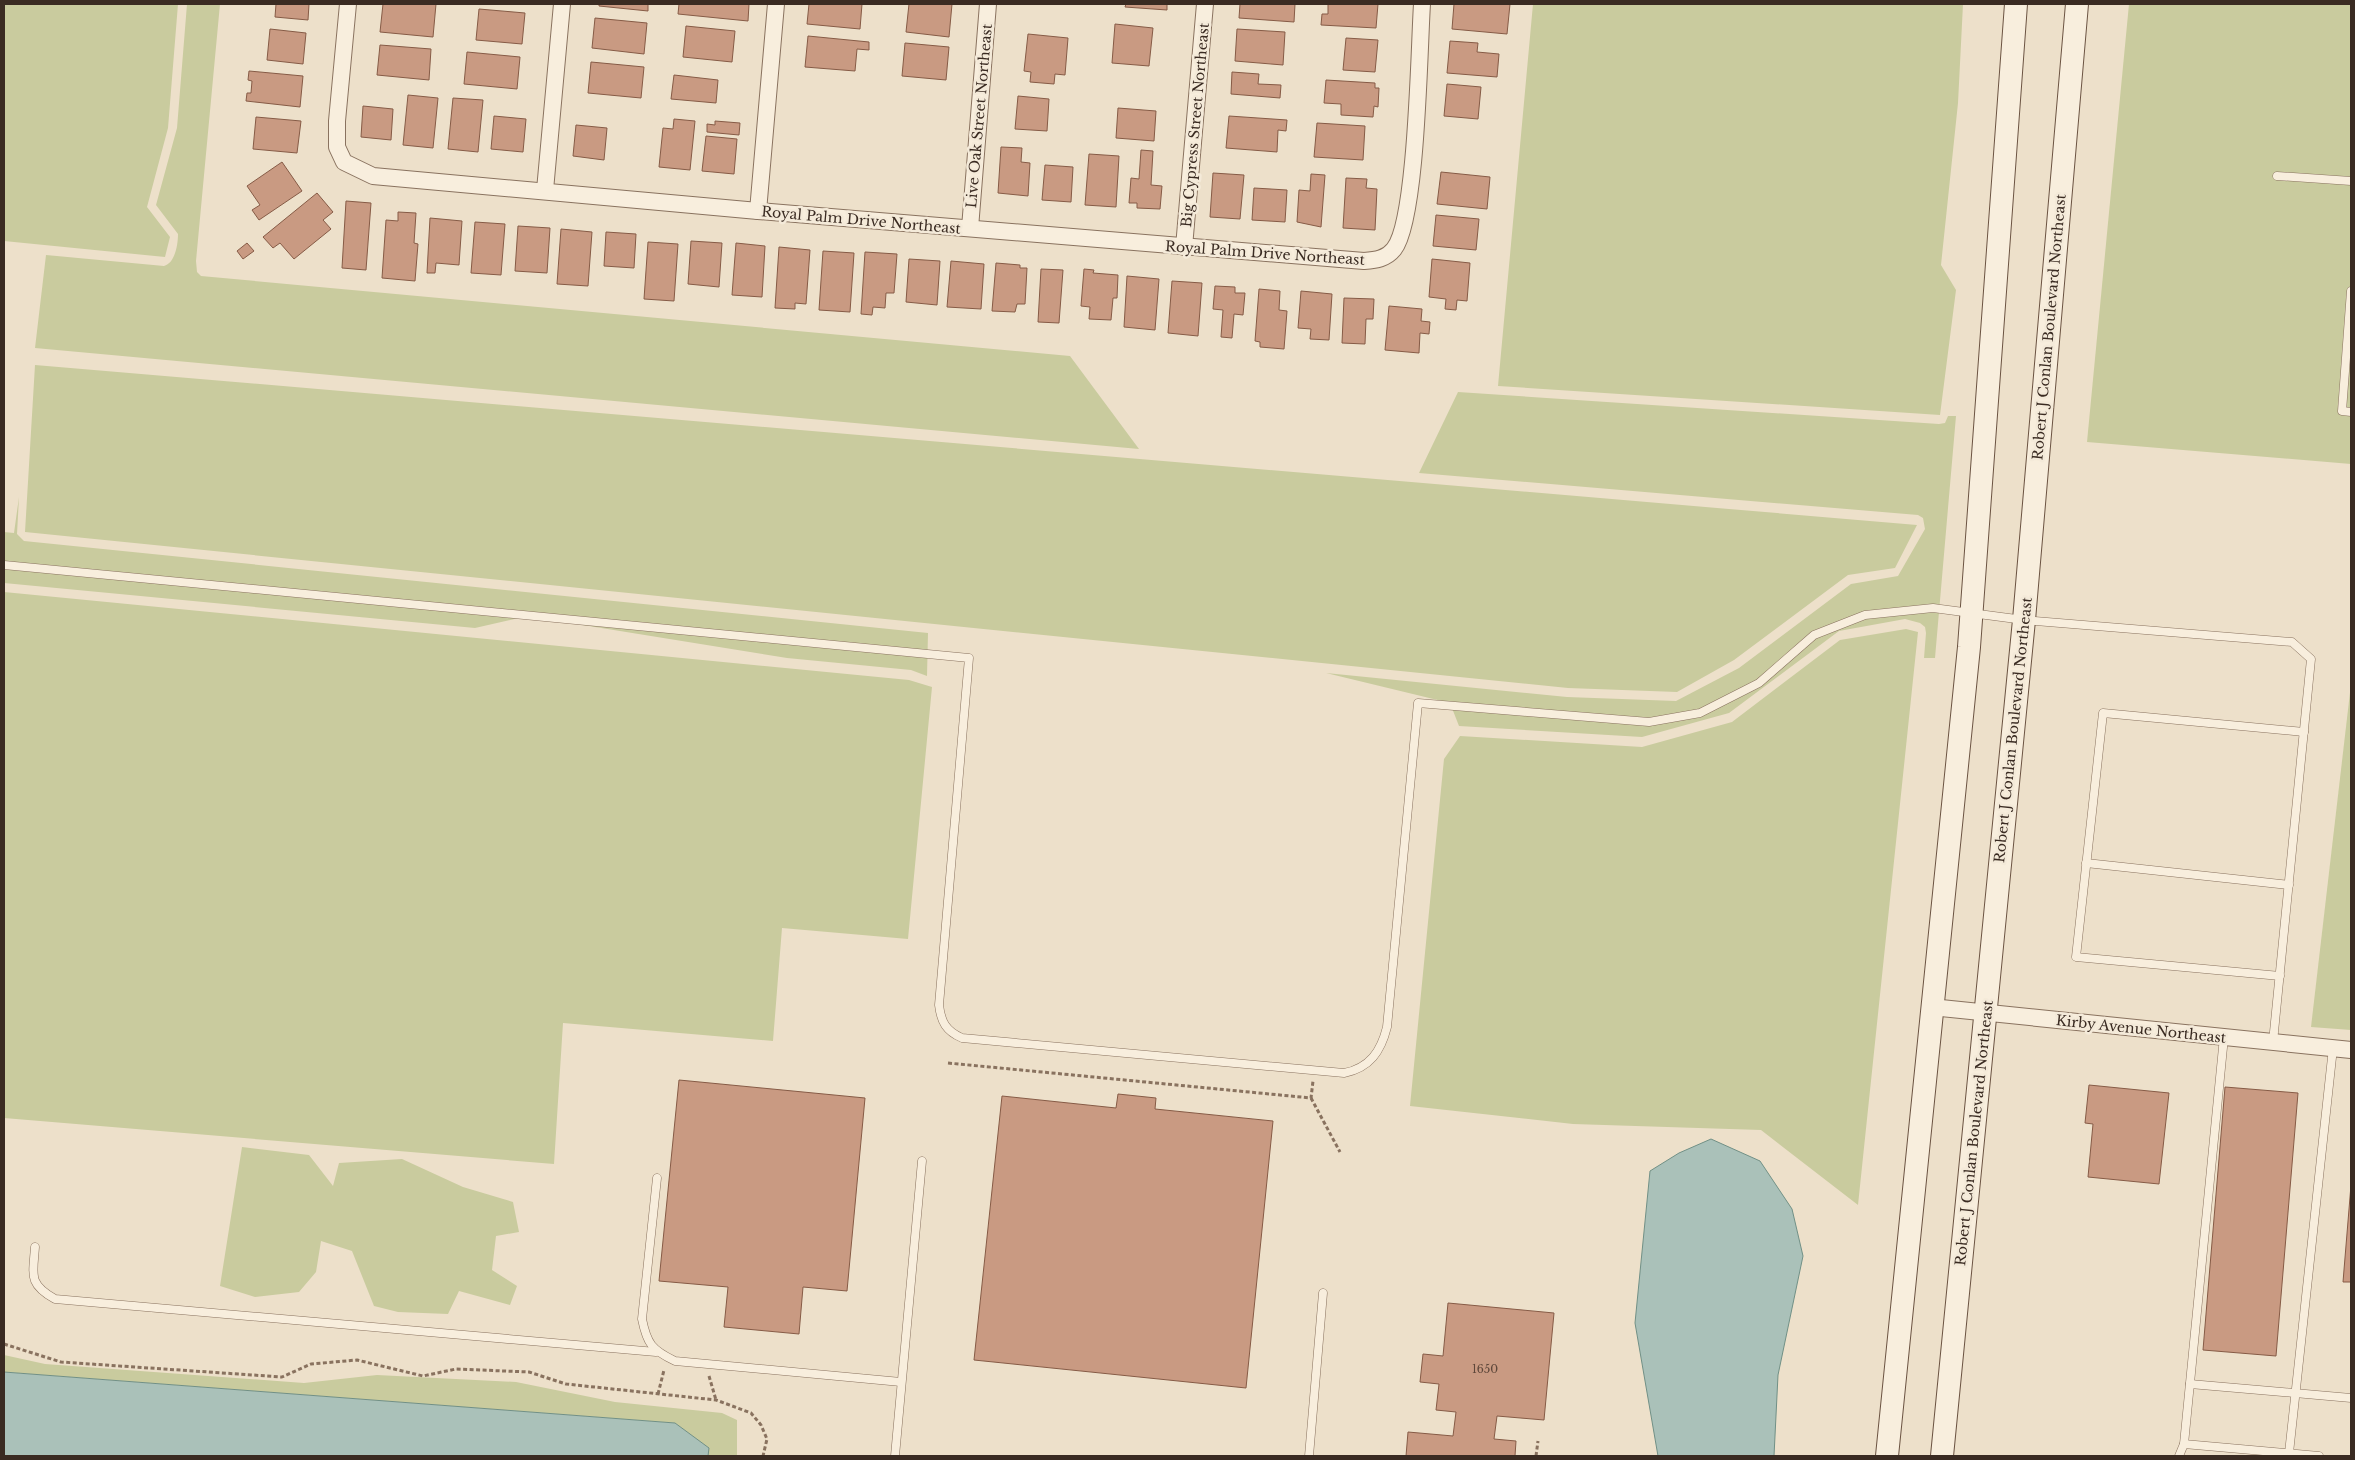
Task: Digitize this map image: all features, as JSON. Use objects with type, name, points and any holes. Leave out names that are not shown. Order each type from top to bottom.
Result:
[{"type":"main road","points":[[1887,1456],[1972,614],[2016,4]]},
{"type":"main road","name":"Robert J Conlan Boulevard Northeast","points":[[1942,1456],[2024,620],[2077,4]]},
{"type":"street","name":"Royal Palm Drive Northeast","points":[[348,4],[337,121],[337,147],[344,162],[373,176],[1341,261],[1382,259],[1395,248],[1403,229],[1411,190],[1422,4]]},
{"type":"street","points":[[545,190],[562,4]]},
{"type":"street","points":[[758,211],[776,4]]},
{"type":"street","name":"Live Oak Street Northeast","points":[[970,228],[988,4]]},
{"type":"street","name":"Big Cypress Street Northeast","points":[[1184,247],[1205,4]]},
{"type":"street","name":"Kirby Avenue Northeast","points":[[1931,1007],[2351,1050]]},
{"type":"lane","points":[[2277,176],[2351,181]]},
{"type":"lane","points":[[2351,292],[2342,411],[2351,412]]},
{"type":"lane","points":[[4,565],[969,658],[938,1005],[940,1017],[946,1028],[962,1038],[1344,1073],[1354,1071],[1370,1061],[1384,1041],[1387,1027],[1418,703],[1648,722],[1657,721],[1700,713],[1759,683],[1814,635],[1866,615],[1933,608],[2024,620],[2292,642],[2311,659],[2273,1042]]},
{"type":"lane","points":[[2280,976],[2076,957],[2103,713],[2304,732]]},
{"type":"lane","points":[[2086,863],[2289,885]]},
{"type":"lane","points":[[2179,1456],[2184,1444],[2224,1037]]},
{"type":"lane","points":[[2289,1453],[2333,1048]]},
{"type":"lane","points":[[894,1456],[922,1161]]},
{"type":"lane","points":[[656,1352],[645,1337],[642,1319],[657,1178]]},
{"type":"lane","points":[[35,1247],[33,1276],[40,1290],[55,1298],[656,1352],[675,1361],[901,1382]]},
{"type":"lane","points":[[1309,1456],[1323,1293]]},
{"type":"lane","points":[[2190,1384],[2351,1398]]},
{"type":"lane","points":[[2184,1444],[2319,1456]]},
{"type":"path","points":[[948,1063],[1311,1098]]},
{"type":"path","points":[[1314,1071],[1311,1098],[1340,1152]]},
{"type":"path","points":[[4,1344],[61,1362],[282,1378],[311,1364],[358,1360],[423,1376],[456,1369],[529,1372],[566,1384],[716,1400],[751,1414],[756,1419],[766,1439],[763,1456]]},
{"type":"path","points":[[658,1394],[667,1357]]},
{"type":"path","points":[[705,1364],[716,1400]]},
{"type":"path","points":[[1536,1456],[1538,1441]]},
{"type":"green space","points":[[4,4],[178,4],[168,128],[147,207],[170,237],[165,257],[4,241]]},
{"type":"green space","points":[[187,4],[220,4],[196,261],[197,272],[201,276],[1070,356],[1139,449],[35,348],[46,255],[164,266],[173,257],[178,234],[156,205],[177,128]]},
{"type":"green space","points":[[1533,4],[1963,4],[1958,103],[1941,265],[1956,290],[1940,415],[1498,386]]},
{"type":"green space","points":[[2129,4],[2351,4],[2351,464],[2087,442]]},
{"type":"green space","points":[[35,365],[1917,525],[1895,568],[1848,575],[1734,660],[1677,692],[1568,688],[25,532]]},
{"type":"green space","points":[[1458,392],[1939,424],[1945,423],[1948,416],[1956,416],[1935,658],[1924,658],[1926,633],[1925,627],[1920,623],[1905,619],[1839,631],[1729,713],[1642,737],[1459,726],[1450,703],[1326,673],[1567,697],[1676,701],[1739,668],[1851,584],[1898,576],[1925,529],[1923,518],[1918,515],[1419,473]]},
{"type":"green space","points":[[19,497],[17,534],[24,541],[928,633],[927,676],[911,670],[787,658],[527,616],[475,628],[4,583],[4,532],[14,533]]},
{"type":"green space","points":[[4,592],[909,680],[932,687],[908,939],[782,928],[773,1041],[563,1023],[554,1164],[4,1118]]},
{"type":"green space","points":[[1906,629],[1918,632],[1858,1205],[1761,1130],[1573,1124],[1410,1106],[1444,759],[1460,736],[1642,747],[1732,722],[1840,640]]},
{"type":"green space","points":[[2351,684],[2351,1030],[2311,1027]]},
{"type":"green space","points":[[242,1147],[309,1155],[333,1186],[339,1163],[402,1159],[463,1187],[513,1202],[519,1232],[496,1236],[492,1270],[517,1286],[510,1305],[459,1291],[448,1314],[398,1312],[374,1306],[352,1251],[321,1241],[316,1272],[299,1292],[255,1297],[220,1286]]},
{"type":"green space","points":[[4,1355],[45,1364],[304,1383],[377,1375],[516,1382],[615,1402],[722,1413],[737,1420],[737,1456],[708,1456],[708,1448],[675,1423],[4,1372]]},
{"type":"water","points":[[1711,1139],[1760,1161],[1792,1209],[1803,1256],[1778,1375],[1774,1456],[1658,1456],[1635,1323],[1650,1171],[1679,1153]]},
{"type":"water","points":[[4,1372],[675,1423],[709,1448],[708,1456],[4,1456]]},
{"type":"building","points":[[276,4],[309,4],[308,20],[275,17]]},
{"type":"building","points":[[383,4],[436,4],[433,37],[380,32]]},
{"type":"building","points":[[599,4],[648,4],[648,11],[599,6]]},
{"type":"building","points":[[679,4],[749,4],[748,21],[678,14]]},
{"type":"building","points":[[809,4],[862,4],[860,29],[807,24]]},
{"type":"building","points":[[909,4],[952,4],[949,37],[906,32]]},
{"type":"building","points":[[1126,4],[1167,4],[1167,10],[1125,7]]},
{"type":"building","points":[[1240,4],[1295,4],[1294,22],[1239,18]]},
{"type":"building","points":[[1328,4],[1378,4],[1376,28],[1321,25],[1322,14],[1328,14]]},
{"type":"building","points":[[1454,4],[1510,4],[1507,34],[1452,29]]},
{"type":"building","points":[[479,9],[525,13],[522,44],[476,40]]},
{"type":"building","points":[[595,18],[647,23],[644,54],[592,48]]},
{"type":"building","points":[[1115,24],[1153,28],[1149,66],[1112,63]]},
{"type":"building","points":[[686,26],[735,31],[732,62],[683,57]]},
{"type":"building","points":[[270,29],[306,33],[303,64],[267,60]]},
{"type":"building","points":[[1237,29],[1285,32],[1283,65],[1235,61]]},
{"type":"building","points":[[1028,34],[1068,38],[1065,75],[1055,74],[1054,84],[1030,82],[1031,72],[1024,71]]},
{"type":"building","points":[[808,36],[869,42],[869,50],[857,49],[855,71],[805,67]]},
{"type":"building","points":[[1346,38],[1378,40],[1375,72],[1343,70]]},
{"type":"building","points":[[1450,41],[1478,43],[1477,52],[1499,54],[1497,77],[1447,73]]},
{"type":"building","points":[[905,43],[949,47],[946,80],[902,76]]},
{"type":"building","points":[[380,45],[431,49],[429,80],[377,75]]},
{"type":"building","points":[[467,52],[520,57],[517,89],[464,84]]},
{"type":"building","points":[[591,62],[644,67],[641,98],[588,93]]},
{"type":"building","points":[[249,71],[303,76],[300,107],[246,101],[247,93],[251,93],[252,81],[248,80]]},
{"type":"building","points":[[1232,72],[1259,74],[1258,84],[1281,85],[1280,98],[1231,94]]},
{"type":"building","points":[[674,75],[718,80],[716,103],[671,99]]},
{"type":"building","points":[[1326,80],[1375,83],[1375,88],[1379,88],[1378,107],[1374,106],[1373,117],[1341,115],[1341,104],[1324,103]]},
{"type":"building","points":[[1447,84],[1481,87],[1478,119],[1444,116]]},
{"type":"building","points":[[408,95],[438,98],[433,148],[403,145]]},
{"type":"building","points":[[1018,96],[1049,99],[1047,131],[1015,129]]},
{"type":"building","points":[[453,98],[483,100],[478,152],[448,149]]},
{"type":"building","points":[[363,106],[393,109],[391,140],[361,137]]},
{"type":"building","points":[[1118,108],[1156,111],[1154,141],[1116,138]]},
{"type":"building","points":[[494,116],[526,119],[523,152],[491,149]]},
{"type":"building","points":[[1229,116],[1287,120],[1286,131],[1278,130],[1277,152],[1226,148]]},
{"type":"building","points":[[256,117],[301,121],[297,153],[253,149]]},
{"type":"building","points":[[674,119],[695,121],[690,170],[659,167],[663,128],[673,129]]},
{"type":"building","points":[[715,121],[740,123],[739,135],[707,132],[707,124],[715,125]]},
{"type":"building","points":[[1317,123],[1365,126],[1363,160],[1314,157]]},
{"type":"building","points":[[576,125],[607,128],[604,160],[573,156]]},
{"type":"building","points":[[706,136],[737,139],[734,174],[702,171]]},
{"type":"building","points":[[1001,147],[1022,148],[1021,162],[1030,163],[1028,196],[998,193]]},
{"type":"building","points":[[1141,150],[1153,151],[1151,185],[1162,186],[1160,209],[1137,208],[1137,203],[1129,203],[1131,178],[1139,179]]},
{"type":"building","points":[[1089,154],[1119,156],[1116,207],[1085,205]]},
{"type":"building","points":[[282,162],[302,191],[259,220],[252,210],[260,205],[247,186]]},
{"type":"building","points":[[1045,165],[1073,167],[1071,202],[1042,200]]},
{"type":"building","points":[[1441,172],[1490,177],[1487,209],[1437,204]]},
{"type":"building","points":[[1213,173],[1244,175],[1240,219],[1210,217]]},
{"type":"building","points":[[1311,174],[1325,175],[1321,227],[1297,222],[1299,190],[1310,191]]},
{"type":"building","points":[[1346,178],[1367,179],[1366,188],[1377,189],[1375,230],[1343,228]]},
{"type":"building","points":[[1254,188],[1287,190],[1285,222],[1252,220]]},
{"type":"building","points":[[317,193],[333,212],[323,220],[331,229],[294,259],[280,243],[273,248],[263,237]]},
{"type":"building","points":[[346,201],[371,203],[366,270],[342,268]]},
{"type":"building","points":[[398,212],[416,213],[414,243],[418,244],[415,281],[382,278],[386,220],[398,221]]},
{"type":"building","points":[[1436,215],[1479,219],[1476,250],[1433,246]]},
{"type":"building","points":[[430,218],[462,221],[459,265],[436,263],[435,273],[427,273]]},
{"type":"building","points":[[475,222],[505,224],[501,275],[471,273]]},
{"type":"building","points":[[518,226],[550,228],[547,273],[515,271]]},
{"type":"building","points":[[561,229],[592,232],[588,286],[557,284]]},
{"type":"building","points":[[606,232],[636,234],[634,268],[604,266]]},
{"type":"building","points":[[691,241],[722,243],[719,287],[688,284]]},
{"type":"building","points":[[648,242],[678,244],[674,301],[644,299]]},
{"type":"building","points":[[247,243],[254,251],[243,259],[237,251]]},
{"type":"building","points":[[736,243],[765,246],[762,297],[732,295]]},
{"type":"building","points":[[779,247],[810,250],[806,304],[795,303],[795,309],[775,308]]},
{"type":"building","points":[[823,251],[854,253],[850,312],[819,310]]},
{"type":"building","points":[[865,252],[897,254],[894,293],[886,293],[885,308],[873,307],[872,315],[861,314]]},
{"type":"building","points":[[909,259],[940,261],[937,305],[906,302]]},
{"type":"building","points":[[1432,259],[1470,263],[1467,301],[1457,300],[1456,310],[1445,309],[1446,299],[1429,297]]},
{"type":"building","points":[[951,261],[984,264],[981,309],[947,307]]},
{"type":"building","points":[[996,263],[1020,265],[1020,268],[1027,268],[1025,304],[1017,304],[1015,312],[992,311]]},
{"type":"building","points":[[1041,269],[1063,270],[1059,323],[1038,322]]},
{"type":"building","points":[[1084,269],[1094,270],[1093,273],[1118,275],[1117,298],[1113,298],[1111,320],[1089,319],[1090,307],[1081,306]]},
{"type":"building","points":[[1127,276],[1159,279],[1155,330],[1124,327]]},
{"type":"building","points":[[1172,281],[1202,283],[1198,336],[1168,333]]},
{"type":"building","points":[[1215,286],[1235,287],[1235,293],[1245,293],[1243,315],[1234,314],[1232,338],[1221,337],[1223,310],[1213,309]]},
{"type":"building","points":[[1259,289],[1280,291],[1279,310],[1287,311],[1284,349],[1260,347],[1260,342],[1255,341]]},
{"type":"building","points":[[1301,291],[1332,294],[1329,340],[1310,339],[1311,329],[1298,328]]},
{"type":"building","points":[[1344,298],[1374,299],[1373,319],[1366,319],[1365,344],[1342,343]]},
{"type":"building","points":[[1389,306],[1422,309],[1421,321],[1430,322],[1429,334],[1420,333],[1419,353],[1385,350]]},
{"type":"building","points":[[679,1080],[865,1098],[847,1291],[803,1287],[799,1334],[724,1327],[728,1287],[659,1281]]},
{"type":"building","points":[[2089,1085],[2169,1093],[2159,1184],[2088,1177],[2093,1124],[2085,1123]]},
{"type":"building","points":[[2225,1087],[2298,1093],[2276,1356],[2203,1350]]},
{"type":"building","points":[[1118,1094],[1156,1098],[1155,1109],[1273,1121],[1246,1388],[974,1360],[1002,1096],[1116,1108]]},
{"type":"building","points":[[2351,1185],[2351,1282],[2343,1282]]},
{"type":"building","points":[[1448,1303],[1554,1313],[1544,1420],[1497,1416],[1494,1439],[1516,1441],[1515,1456],[1406,1456],[1408,1432],[1453,1436],[1456,1412],[1436,1410],[1439,1384],[1420,1382],[1423,1354],[1443,1356]]}]
